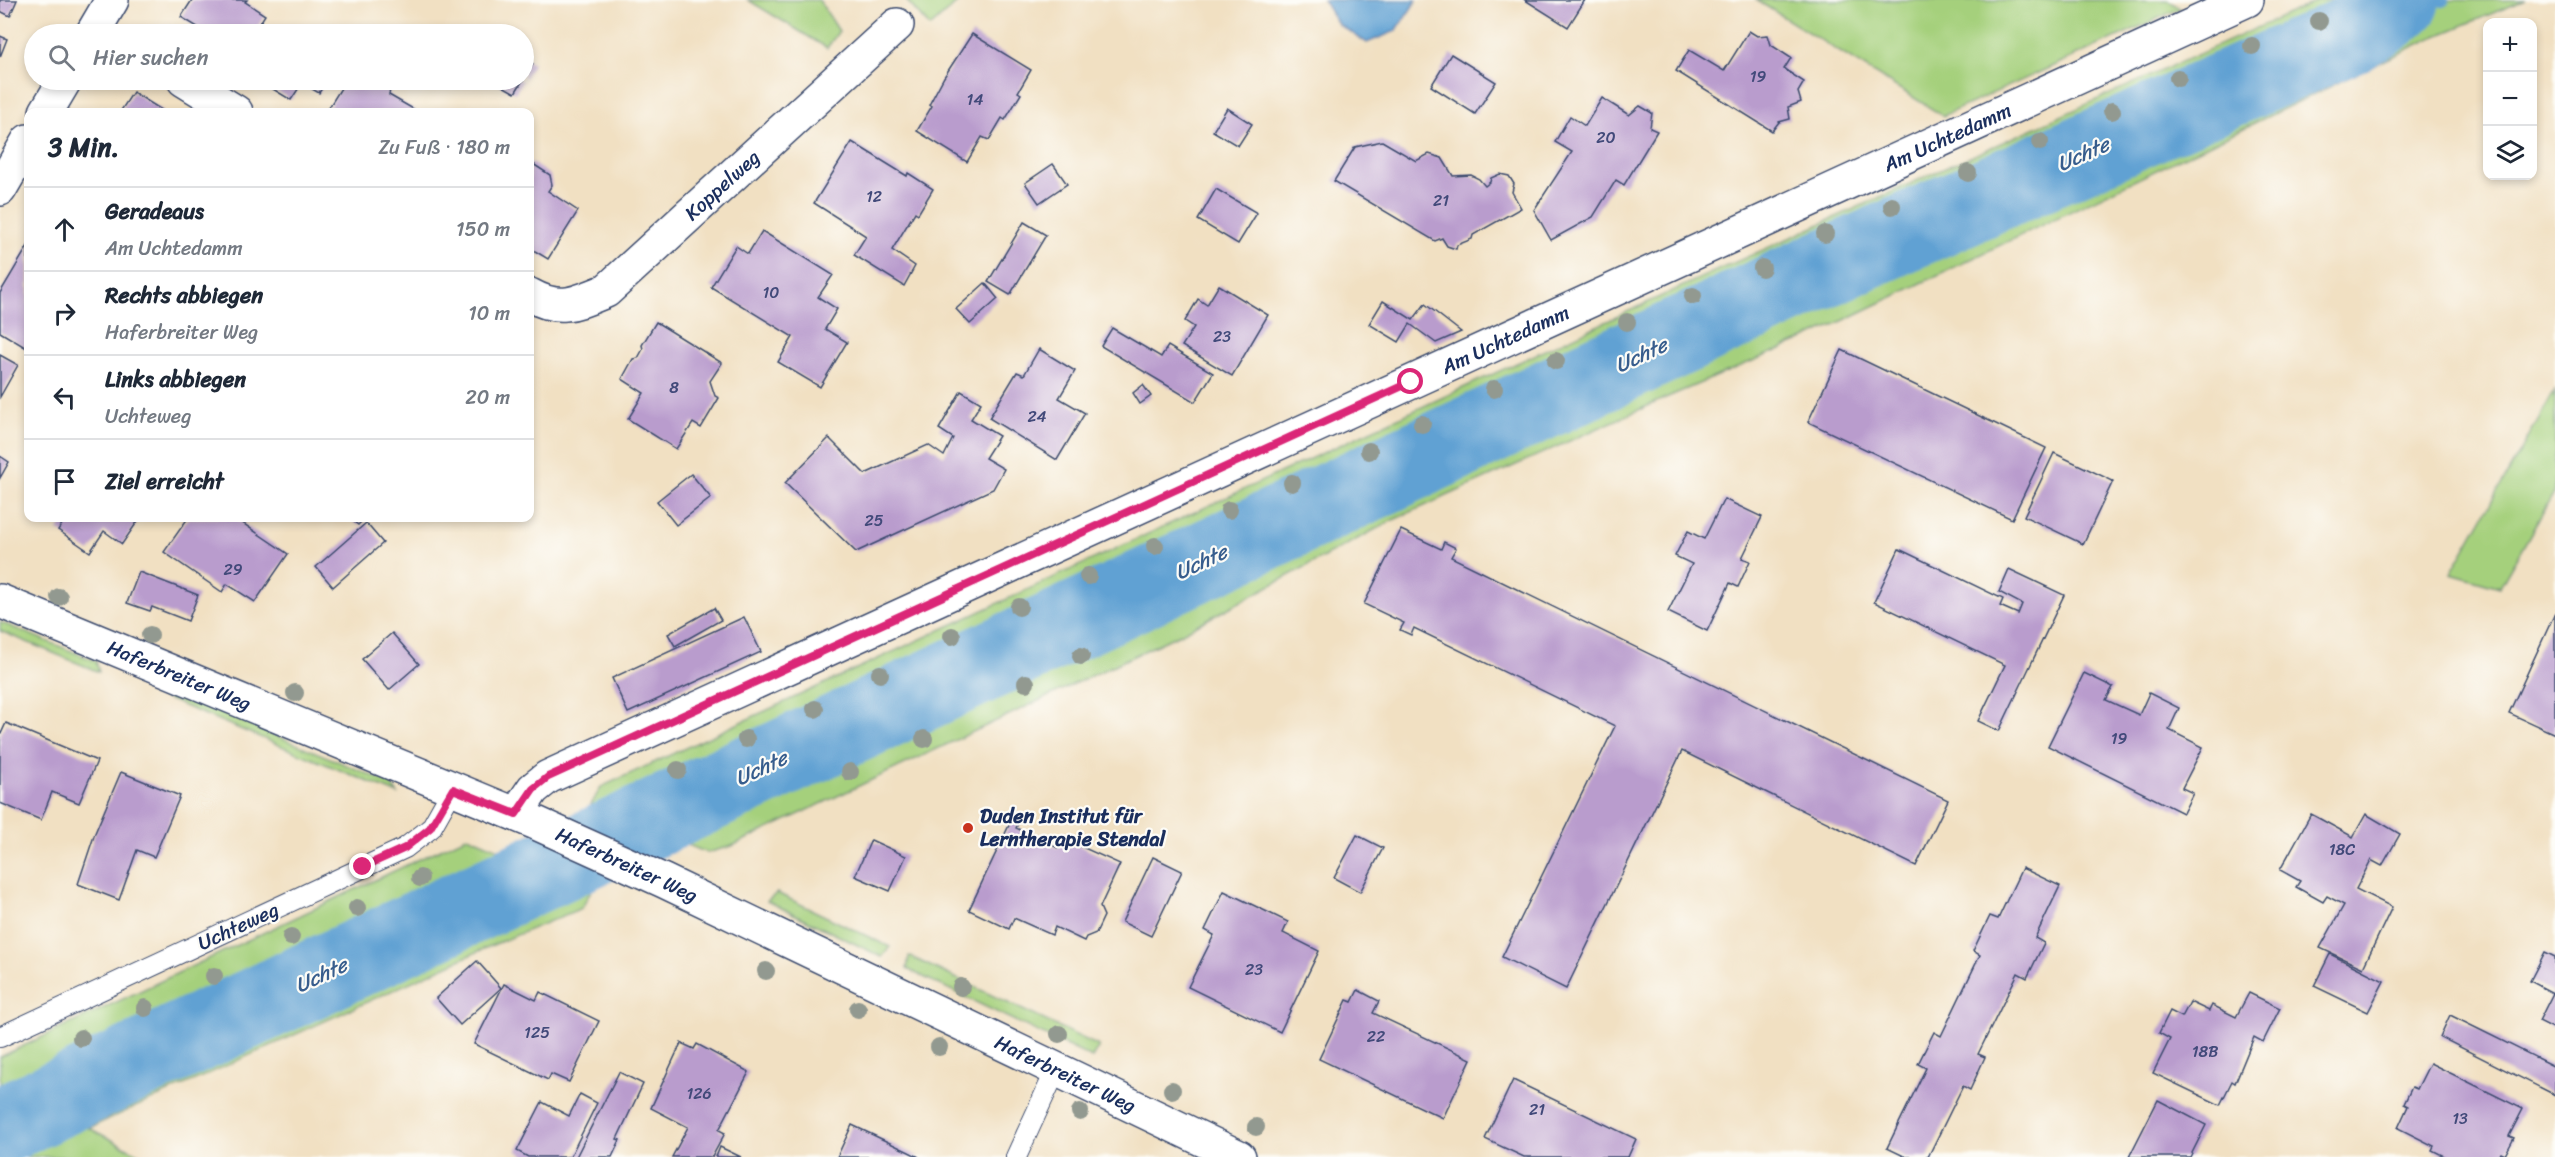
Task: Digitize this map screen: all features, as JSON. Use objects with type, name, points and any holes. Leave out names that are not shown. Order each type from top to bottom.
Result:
[{"type":"street","name":"Am Uchtedamm","points":[[525,818],[533,789],[548,777],[2247,0]]},
{"type":"street","name":"Koppelweg","points":[[534,297],[555,306],[574,304],[606,291],[897,25]]},
{"type":"street","points":[[48,108],[59,90]]},
{"type":"street","points":[[200,90],[230,108]]},
{"type":"street","points":[[0,189],[24,148]]},
{"type":"street","name":"Haferbreiter Weg","points":[[0,601],[525,818],[664,881],[1239,1157]]},
{"type":"lane","name":"Uchteweg","points":[[0,1037],[405,848],[430,828],[453,789]]},
{"type":"lane","points":[[1016,1157],[1056,1070]]},
{"type":"green space","points":[[748,0],[819,0],[839,31],[827,48]]},
{"type":"green space","points":[[906,0],[960,0],[930,27]]},
{"type":"green space","points":[[1756,0],[2168,0],[2181,8],[1943,116]]},
{"type":"green space","points":[[2319,0],[2525,0],[2427,40],[1807,338],[1670,396],[1391,521],[1182,633],[732,846],[707,853],[591,805],[601,787],[1709,274]]},
{"type":"green space","points":[[2555,390],[2555,491],[2500,587],[2451,573]]},
{"type":"green space","points":[[0,622],[96,661],[99,672],[0,631]]},
{"type":"green space","points":[[162,688],[390,783],[398,794],[150,692]]},
{"type":"green space","points":[[468,836],[592,889],[582,908],[488,947],[89,1128],[145,1157],[0,1157],[0,1057]]},
{"type":"green space","points":[[777,893],[890,947],[882,957],[767,901]]},
{"type":"green space","points":[[909,956],[1099,1046],[1092,1058],[907,969]]},
{"type":"water","points":[[1323,0],[1417,0],[1396,31],[1367,43],[1338,24]]},
{"type":"building","points":[[0,0],[17,0],[10,16],[0,11]]},
{"type":"building","points":[[192,0],[247,0],[245,2],[265,15],[259,24],[193,24],[181,17]]},
{"type":"building","points":[[1525,0],[1585,0],[1568,27]]},
{"type":"building","points":[[1749,31],[1757,36],[1768,35],[1771,45],[1791,58],[1784,69],[1804,82],[1798,92],[1801,102],[1788,107],[1790,119],[1779,122],[1772,131],[1676,71],[1689,50],[1724,71]]},
{"type":"building","points":[[972,34],[1031,70],[1018,92],[1021,94],[1005,120],[1002,118],[989,140],[982,137],[967,162],[917,131],[932,106],[929,105],[944,77]]},
{"type":"building","points":[[0,36],[7,39],[0,57]]},
{"type":"building","points":[[1451,54],[1496,82],[1475,114],[1431,86]]},
{"type":"building","points":[[274,90],[297,90],[291,100]]},
{"type":"building","points":[[340,90],[390,90],[389,95],[412,108],[328,108]]},
{"type":"building","points":[[133,92],[159,108],[123,108]]},
{"type":"building","points":[[1602,98],[1629,115],[1640,106],[1652,113],[1650,128],[1657,131],[1624,185],[1616,180],[1593,217],[1551,240],[1534,210],[1572,152],[1555,142],[1570,116],[1585,126]]},
{"type":"building","points":[[1227,108],[1252,124],[1238,146],[1213,131]]},
{"type":"building","points":[[1382,141],[1416,161],[1429,154],[1442,158],[1453,176],[1471,175],[1485,186],[1491,178],[1500,174],[1509,176],[1514,184],[1512,192],[1521,208],[1473,235],[1472,239],[1457,245],[1456,249],[1447,246],[1442,238],[1435,241],[1334,181],[1355,147]]},
{"type":"building","points":[[852,142],[907,176],[908,173],[933,189],[918,214],[915,212],[892,250],[915,266],[904,286],[854,255],[866,236],[814,203]]},
{"type":"building","points":[[1053,164],[1067,184],[1039,203],[1025,183]]},
{"type":"building","points":[[534,165],[550,175],[552,185],[548,191],[578,211],[548,259],[534,250]]},
{"type":"building","points":[[1216,189],[1257,213],[1238,244],[1198,220]]},
{"type":"building","points":[[1024,222],[1046,235],[1010,295],[988,282]]},
{"type":"building","points":[[762,231],[833,275],[818,297],[837,309],[825,329],[847,342],[820,387],[778,362],[793,337],[711,287],[736,246],[748,254]]},
{"type":"building","points":[[24,253],[24,347],[0,332],[0,293]]},
{"type":"building","points":[[985,283],[998,299],[970,324],[956,309]]},
{"type":"building","points":[[1219,285],[1268,315],[1232,376],[1182,346],[1194,327],[1185,321],[1198,299],[1207,305]]},
{"type":"building","points":[[1383,301],[1413,320],[1425,304],[1461,332],[1436,343],[1410,324],[1399,342],[1369,324]]},
{"type":"building","points":[[656,322],[722,363],[710,381],[715,396],[719,398],[701,428],[693,423],[676,449],[628,419],[644,393],[622,379],[633,359],[638,358],[643,349],[642,345]]},
{"type":"building","points":[[1112,328],[1161,357],[1168,346],[1213,373],[1195,402],[1101,346]]},
{"type":"building","points":[[1039,349],[1075,371],[1059,398],[1085,413],[1057,460],[989,418],[1017,372],[1024,375]]},
{"type":"building","points":[[1842,350],[2046,448],[2012,519],[1808,422]]},
{"type":"building","points":[[0,355],[18,365],[0,397]]},
{"type":"building","points":[[1143,385],[1151,396],[1140,404],[1133,393]]},
{"type":"building","points":[[961,391],[981,403],[971,419],[999,436],[985,458],[1004,469],[993,489],[856,552],[785,483],[829,438],[865,474],[928,445],[944,456],[953,438],[939,429]]},
{"type":"building","points":[[2054,453],[2113,481],[2083,544],[2024,516]]},
{"type":"building","points":[[0,456],[9,462],[0,478]]},
{"type":"building","points":[[691,474],[711,498],[676,525],[657,501]]},
{"type":"building","points":[[1724,499],[1762,517],[1742,558],[1750,561],[1738,587],[1730,583],[1707,631],[1668,612],[1692,564],[1675,556],[1688,531],[1704,539]]},
{"type":"building","points":[[63,522],[137,522],[122,544],[104,531],[90,552],[58,530]]},
{"type":"building","points":[[185,522],[241,522],[288,554],[255,602],[227,584],[222,592],[164,552]]},
{"type":"building","points":[[366,523],[383,543],[333,587],[316,567]]},
{"type":"building","points":[[1401,530],[1441,549],[1444,542],[1456,548],[1451,557],[1948,800],[1916,866],[1682,751],[1566,989],[1502,957],[1615,726],[1414,628],[1411,635],[1400,630],[1404,623],[1364,604]]},
{"type":"building","points":[[1899,549],[2003,599],[2000,606],[2018,614],[2022,604],[1999,592],[2009,569],[2064,595],[1999,731],[1978,721],[2005,665],[1874,602]]},
{"type":"building","points":[[139,572],[198,595],[188,621],[152,607],[150,611],[127,603]]},
{"type":"building","points":[[714,608],[721,620],[675,646],[668,634]]},
{"type":"building","points":[[2555,613],[2555,734],[2509,713]]},
{"type":"building","points":[[744,617],[761,652],[628,713],[612,678]]},
{"type":"building","points":[[392,633],[419,664],[389,690],[362,659]]},
{"type":"building","points":[[2084,673],[2113,687],[2106,700],[2139,715],[2149,693],[2179,708],[2169,730],[2203,747],[2182,788],[2193,793],[2183,813],[2048,746]]},
{"type":"building","points":[[6,723],[97,761],[79,803],[52,792],[41,820],[0,803],[0,736]]},
{"type":"building","points":[[121,772],[180,796],[154,857],[137,850],[119,900],[78,884],[95,833]]},
{"type":"building","points":[[2311,814],[2353,837],[2366,814],[2400,834],[2382,866],[2371,860],[2356,889],[2392,907],[2363,968],[2320,948],[2344,905],[2327,896],[2323,902],[2296,887],[2300,881],[2280,870]]},
{"type":"building","points":[[1012,819],[1019,822],[1016,828],[1058,848],[1062,838],[1120,864],[1100,907],[1104,916],[1096,933],[1086,937],[1084,941],[1055,927],[1052,935],[1014,918],[1009,929],[969,910]]},
{"type":"building","points":[[1357,835],[1383,848],[1360,892],[1334,878]]},
{"type":"building","points":[[871,840],[906,856],[890,891],[855,876]]},
{"type":"building","points":[[1153,857],[1182,871],[1151,936],[1122,922]]},
{"type":"building","points":[[2022,868],[2060,886],[2035,938],[2044,943],[2027,978],[2018,973],[1978,1054],[1985,1057],[1970,1090],[1963,1086],[1928,1157],[1906,1157],[1887,1148],[1926,1068],[1918,1064],[1934,1032],[1941,1036],[1980,955],[1973,951],[1990,916],[1998,919]]},
{"type":"building","points":[[1224,891],[1288,922],[1283,933],[1319,951],[1280,1032],[1188,987],[1214,935],[1205,930]]},
{"type":"building","points":[[2545,952],[2555,957],[2555,1029],[2539,1021],[2553,993],[2530,981]]},
{"type":"building","points":[[2330,954],[2384,981],[2368,1012],[2314,986]]},
{"type":"building","points":[[477,961],[501,988],[460,1025],[436,998]]},
{"type":"building","points":[[504,984],[536,1000],[540,992],[599,1021],[569,1082],[551,1074],[548,1080],[474,1044]]},
{"type":"building","points":[[1358,990],[1379,1001],[1373,1013],[1471,1059],[1443,1118],[1319,1059],[1347,1000],[1352,1002]]},
{"type":"building","points":[[2249,993],[2280,1008],[2263,1042],[2254,1037],[2235,1083],[2232,1081],[2220,1105],[2153,1073],[2170,1039],[2159,1033],[2170,1011],[2182,1017],[2190,1002],[2209,1011],[2212,1005],[2236,1017]]},
{"type":"building","points":[[2450,1015],[2555,1067],[2555,1095],[2440,1037]]},
{"type":"building","points":[[681,1043],[694,1049],[697,1044],[749,1072],[719,1130],[725,1133],[712,1157],[672,1157],[688,1127],[651,1108]]},
{"type":"building","points":[[2430,1063],[2523,1109],[2509,1136],[2514,1138],[2505,1155],[2501,1153],[2499,1157],[2446,1157],[2432,1150],[2434,1146],[2398,1128],[2408,1106],[2404,1104],[2412,1087],[2417,1089]]},
{"type":"building","points":[[619,1072],[643,1084],[617,1139],[620,1140],[612,1157],[576,1157]]},
{"type":"building","points":[[1513,1080],[1636,1139],[1628,1157],[1524,1157],[1485,1139]]},
{"type":"building","points":[[580,1094],[597,1103],[570,1157],[528,1157],[517,1151],[542,1102],[569,1116]]},
{"type":"building","points":[[2158,1100],[2206,1125],[2190,1157],[2129,1157]]},
{"type":"building","points":[[852,1125],[909,1152],[919,1157],[837,1157]]},
{"type":"building","points":[[720,1147],[741,1157],[716,1157]]},
{"type":"waterway","name":"Uchte","points":[[0,1126],[1819,271],[2354,33],[2387,13],[2402,0]]},
{"type":"waterway","points":[[2387,13],[2443,0]]},
{"type":"place","name":"Duden Institut für Lerntherapie Stendal","points":[[968,828]]},
{"type":"route","points":[[363,867],[405,848],[430,828],[453,789],[516,814],[533,789],[548,777],[1411,382]]}]
